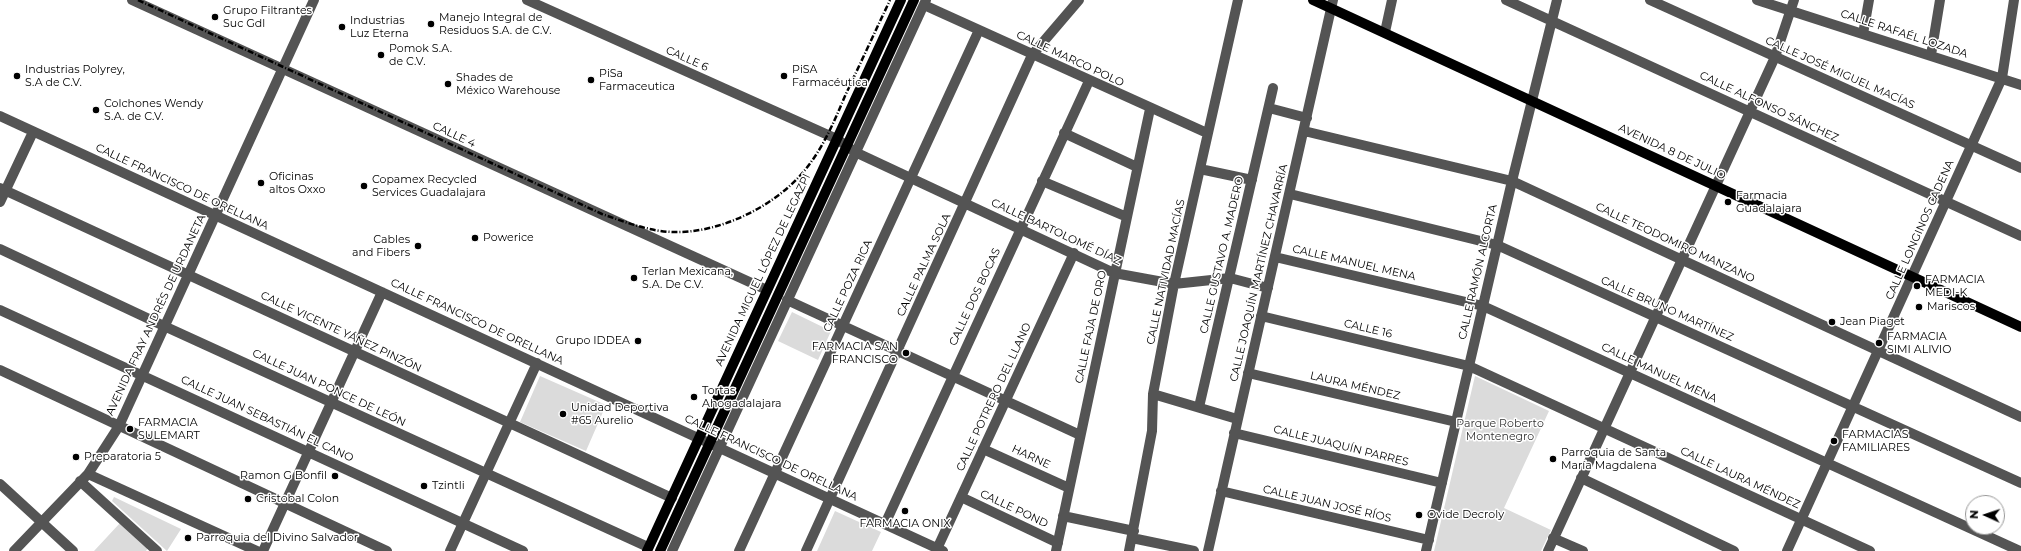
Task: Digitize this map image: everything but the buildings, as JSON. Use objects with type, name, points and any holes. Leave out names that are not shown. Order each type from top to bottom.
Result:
[{"type":"main road","name":"AVENIDA MIGUEL LÓPEZ DE LEGAZPI","points":[[648,549],[901,0]]},
{"type":"main road","points":[[660,551],[715,445],[851,149],[914,0]]},
{"type":"main road","name":"AVENIDA 8 DE JULIO","points":[[1313,0],[1332,4],[1385,32],[2021,327]]},
{"type":"main road","points":[[891,21],[902,26]]},
{"type":"street","name":"CALLE 4","points":[[132,0],[767,290]]},
{"type":"street","name":"AVENIDA FRAY ANDRÉS DE URDANETA","points":[[14,551],[88,474],[119,426],[281,69],[314,0]]},
{"type":"street","name":"CALLE 6","points":[[527,0],[836,139],[851,149]]},
{"type":"street","name":"CALLE PALMA SOLA","points":[[806,551],[966,203],[1032,55],[1079,0]]},
{"type":"street","name":"CALLE NATIVIDAD MACÍAS","points":[[1129,551],[1152,431],[1153,394],[1174,284],[1238,0]]},
{"type":"street","points":[[1385,32],[1392,0]]},
{"type":"street","name":"CALLE ALFONSO SÁNCHEZ","points":[[1506,0],[2021,236]]},
{"type":"street","name":"CALLE RAMÓN ALCORTA","points":[[1426,551],[1512,181],[1557,0]]},
{"type":"street","name":"CALLE JOSÉ MIGUEL MACÍAS","points":[[1650,0],[2021,168]]},
{"type":"street","name":"CALLE RAFAÉL LOZADA","points":[[1757,0],[2021,85]]},
{"type":"street","points":[[1548,551],[1775,57],[1792,11],[1794,0]]},
{"type":"street","points":[[1863,34],[1869,0]]},
{"type":"street","points":[[1931,55],[1940,0]]},
{"type":"street","name":"CALLE LONGINOS CADENA","points":[[1787,551],[2002,78],[2014,0]]},
{"type":"street","name":"CALLE MARCO POLO","points":[[925,2],[1032,55],[1150,109],[1207,133]]},
{"type":"street","points":[[672,551],[715,445],[787,300],[851,149],[925,2]]},
{"type":"street","name":"CALLE JOAQUÍN MARTÍNEZ CHAVARRÍA","points":[[1208,551],[1220,491],[1290,194],[1332,4]]},
{"type":"street","name":"CALLE POZA RICA","points":[[739,551],[979,30]]},
{"type":"street","name":"CALLE DOS BOCAS","points":[[884,524],[1088,81]]},
{"type":"street","name":"CALLE GUSTAVO A. MADERO","points":[[1199,407],[1273,88]]},
{"type":"street","points":[[1269,108],[1307,118]]},
{"type":"street","name":"CALLE FAJA DE ORO","points":[[1057,547],[1150,109]]},
{"type":"street","name":"CALLE FRANCISCO DE ORELLANA","points":[[0,116],[715,445],[938,550]]},
{"type":"street","name":"CALLE TEODOMIRO MANZANO","points":[[1304,131],[1512,181],[2021,417]]},
{"type":"street","points":[[0,202],[3,189],[33,132]]},
{"type":"street","points":[[1064,133],[1137,167]]},
{"type":"street","name":"CALLE BARTOLOMÉ DÍAZ","points":[[851,149],[1114,273],[1174,284],[1230,278],[1268,288]]},
{"type":"street","points":[[1200,169],[1252,180]]},
{"type":"street","points":[[1042,181],[1126,217]]},
{"type":"street","name":"CALLE VICENTE YÁÑEZ PINZÓN","points":[[3,189],[672,498]]},
{"type":"street","name":"CALLE BRUNO MARTÍNEZ","points":[[1290,194],[1497,245],[2021,483]]},
{"type":"street","name":"CALLE JUAN PONCE DE LEÓN","points":[[0,249],[648,549]]},
{"type":"street","name":"CALLE POTRERO DEL LLANO","points":[[938,550],[983,449],[1074,254]]},
{"type":"street","name":"CALLE MANUEL MENA","points":[[1275,257],[1483,306],[2020,551]]},
{"type":"street","points":[[263,551],[382,292]]},
{"type":"street","points":[[787,300],[1080,435]]},
{"type":"street","name":"CALLE JUAN SEBASTIÁN EL CANO","points":[[0,310],[523,551]]},
{"type":"street","name":"CALLE 16","points":[[1261,316],[1469,366]]},
{"type":"street","points":[[450,551],[537,363]]},
{"type":"street","name":"CALLE LAURA MÉNDEZ","points":[[1469,366],[1870,551]]},
{"type":"street","points":[[0,371],[387,551]]},
{"type":"street","name":"LAURA MÉNDEZ","points":[[1248,373],[1456,422]]},
{"type":"street","points":[[1153,394],[1237,420]]},
{"type":"street","name":"CALLE JUAQUÍN PARRES","points":[[1234,433],[1442,483]]},
{"type":"street","name":"HARNE","points":[[983,449],[1069,488]]},
{"type":"street","points":[[88,474],[257,551]]},
{"type":"street","points":[[1581,478],[1734,551]]},
{"type":"street","points":[[80,482],[157,551]]},
{"type":"street","points":[[0,484],[73,551]]},
{"type":"street","name":"CALLE JUAN JOSÉ RÍOS","points":[[1220,491],[1429,540]]},
{"type":"street","name":"CALLE POND","points":[[961,497],[1057,547]]},
{"type":"street","points":[[1063,516],[1194,551]]},
{"type":"street","points":[[1554,538],[1583,551]]},
{"type":"green space","points":[[792,312],[831,331],[818,360],[778,341]]},
{"type":"green space","name":"Unidad Deportiva #65 Aurelio","points":[[540,376],[606,405],[586,451],[520,422]]},
{"type":"green space","name":"Parque Roberto Montenegro","points":[[1475,376],[1549,411],[1504,508],[1551,530],[1541,551],[1434,551]]},
{"type":"green space","points":[[114,497],[181,529],[167,551],[112,501]]},
{"type":"green space","points":[[835,511],[881,532],[872,551],[817,551]]},
{"type":"green space","points":[[120,523],[148,548],[146,551],[94,551]]},
{"type":"railway","points":[[138,0],[602,214],[645,228],[672,232],[709,228],[727,223],[763,206],[793,183],[811,162],[828,134],[890,0]]},
{"type":"place","name":"Grupo Filtrantes Suc Gdl","points":[[215,17]]},
{"type":"place","name":"Manejo Integral de Residuos S.A. de C.V.","points":[[431,24]]},
{"type":"place","name":"Industrias Luz Eterna","points":[[342,27]]},
{"type":"place","name":"Pomok S.A. de C.V.","points":[[381,55]]},
{"type":"place","name":"Industrias Polyrey, S.A de C.V.","points":[[17,76]]},
{"type":"place","name":"PiSA Farmacéutica","points":[[784,76]]},
{"type":"place","name":"PiSa Farmaceutica","points":[[591,80]]},
{"type":"place","name":"Shades de México Warehouse","points":[[448,84]]},
{"type":"place","name":"Colchones Wendy S.A. de C.V.","points":[[96,110]]},
{"type":"place","name":"Oficinas altos Oxxo","points":[[261,183]]},
{"type":"place","name":"Copamex Recycled Services Guadalajara","points":[[364,186]]},
{"type":"place","name":"Farmacia Guadalajara","points":[[1728,202]]},
{"type":"place","name":"Powerice","points":[[475,238]]},
{"type":"place","name":"Cables and Fibers","points":[[418,246]]},
{"type":"place","name":"Terlan Mexicana, S.A. De C.V.","points":[[634,278]]},
{"type":"place","name":"FARMACIA MEDI-K","points":[[1917,286]]},
{"type":"place","name":"Mariscos","points":[[1919,307]]},
{"type":"place","name":"Jean Piaget","points":[[1832,322]]},
{"type":"place","name":"Grupo IDDEA","points":[[638,341]]},
{"type":"place","name":"FARMACIA SIMI ALIVIO","points":[[1879,343]]},
{"type":"place","name":"FARMACIA SAN FRANCISCO","points":[[906,353]]},
{"type":"place","name":"Tortas Ahogadalajara","points":[[694,397]]},
{"type":"place","name":"Unidad Deportiva #65 Aurelio","points":[[563,414]]},
{"type":"place","name":"FARMACIA SULEMART","points":[[130,429]]},
{"type":"place","name":"FARMACIAS FAMILIARES","points":[[1834,441]]},
{"type":"place","name":"Preparatoria 5","points":[[76,457]]},
{"type":"place","name":"Parroquia de Santa María Magdalena","points":[[1553,459]]},
{"type":"place","name":"Ramon G Bonfil","points":[[335,476]]},
{"type":"place","name":"Tzintli","points":[[424,486]]},
{"type":"place","name":"Cristobal Colon","points":[[248,499]]},
{"type":"place","name":"FARMACIA ONIX","points":[[905,511]]},
{"type":"place","name":"Ovide Decroly","points":[[1419,515]]},
{"type":"place","name":"Parroquia del Divino Salvador","points":[[188,538]]}]
